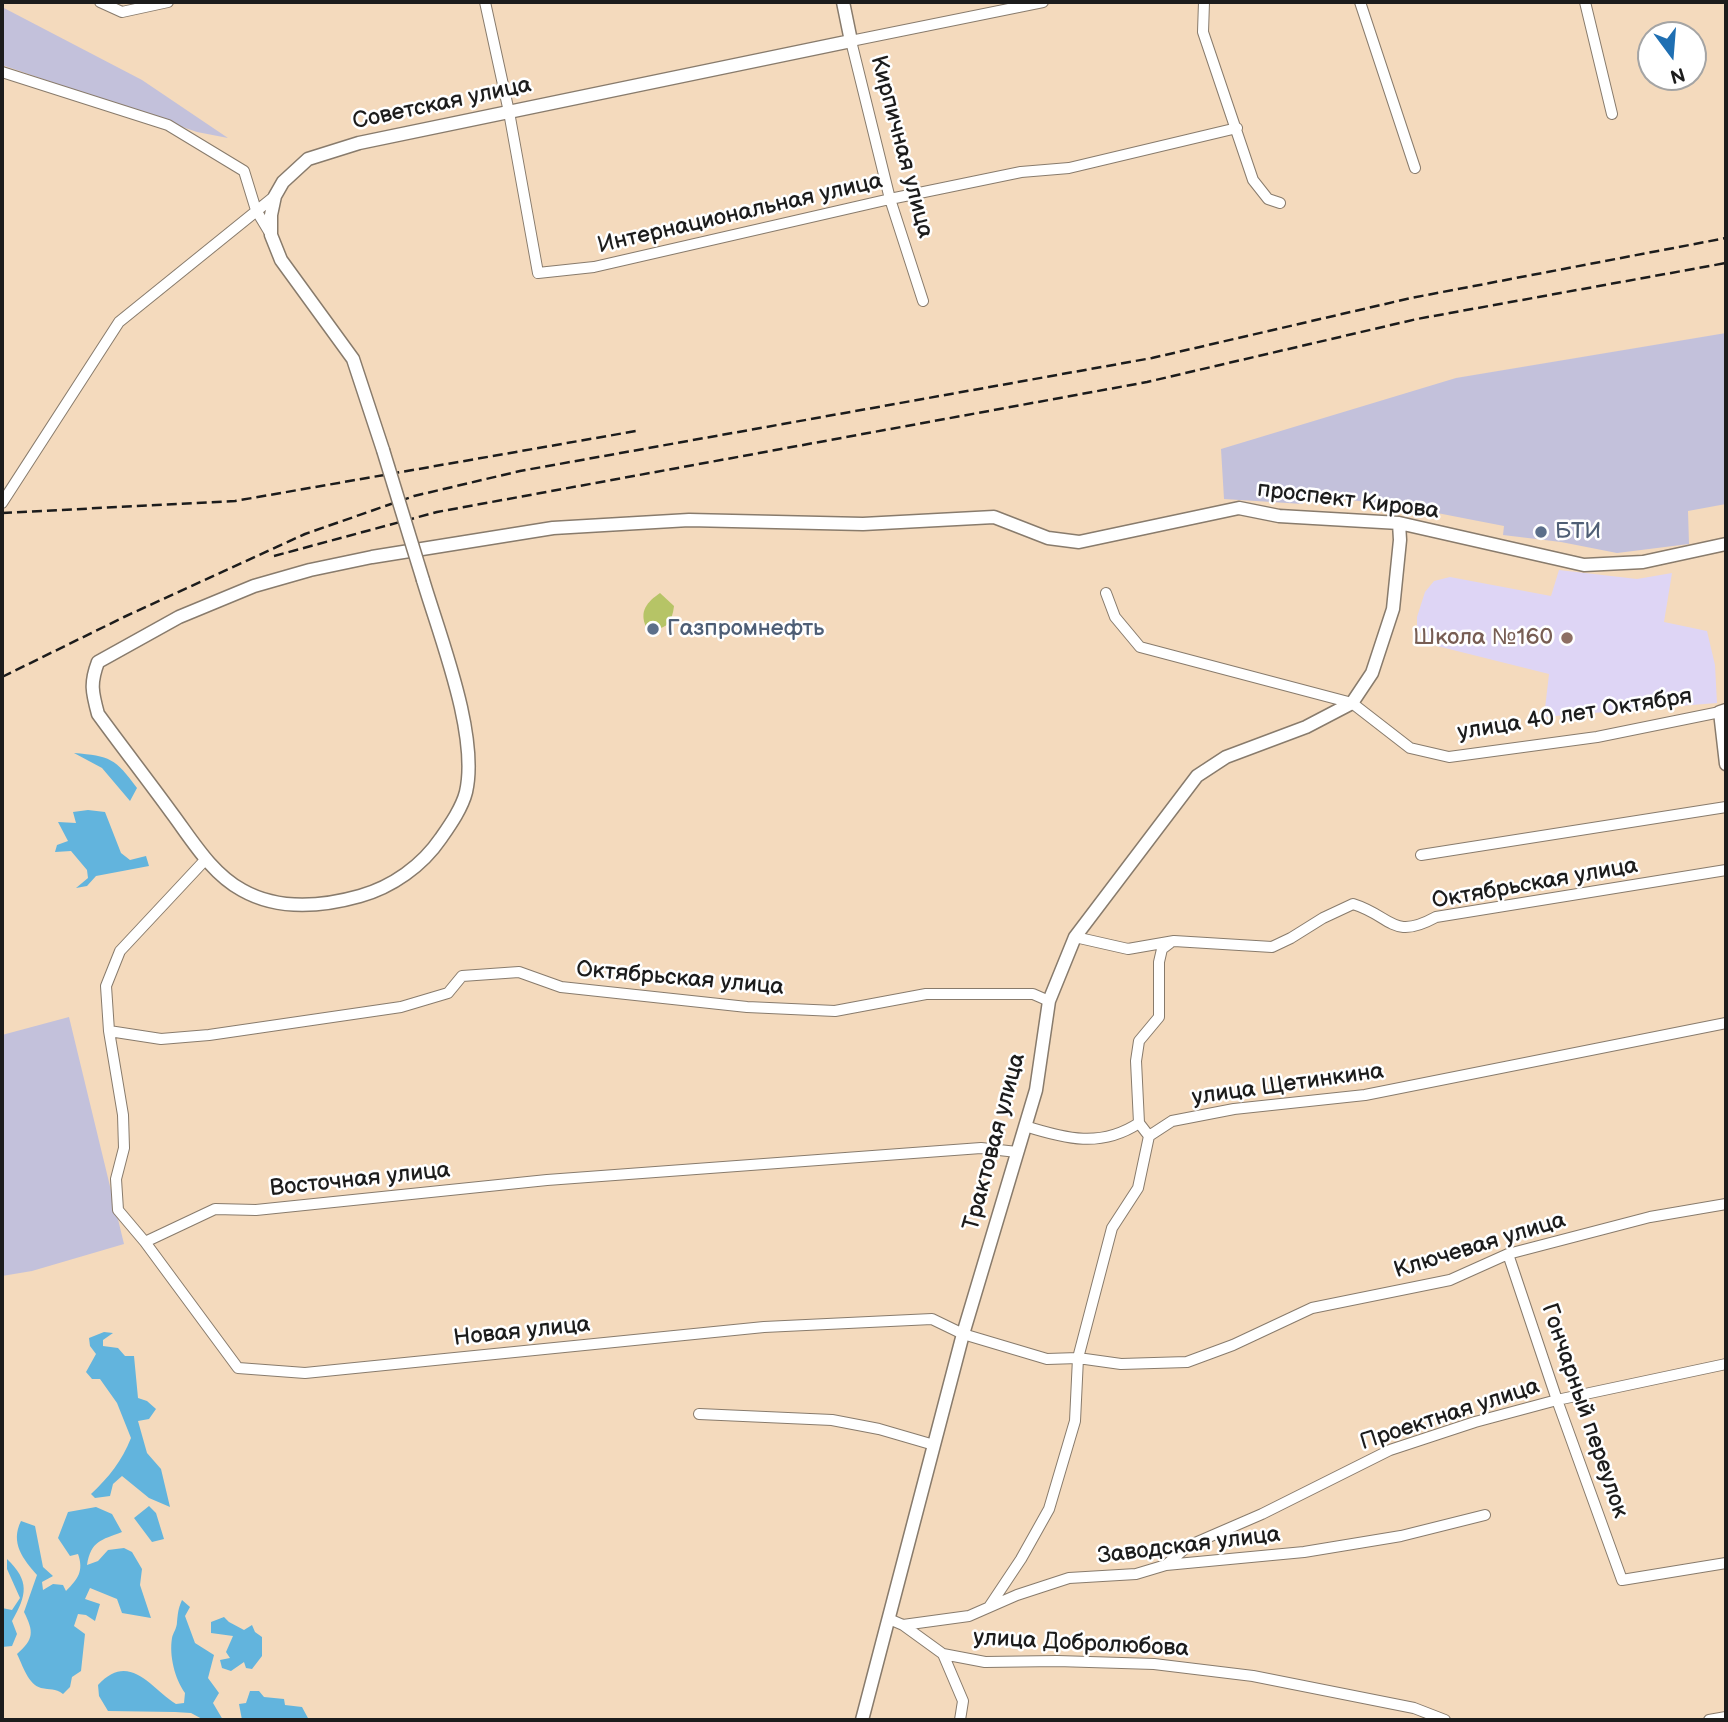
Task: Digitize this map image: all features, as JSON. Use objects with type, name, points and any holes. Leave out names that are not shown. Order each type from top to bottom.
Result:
[{"type":"street","points":[[100,2],[122,12],[168,2]]},
{"type":"street","points":[[485,2],[509,112]]},
{"type":"street","name":"Кирпичная улица","points":[[843,2],[890,199],[923,301]]},
{"type":"street","name":"Советская улица","points":[[2,503],[118,322],[275,196],[283,182],[308,159],[359,142],[1043,2]]},
{"type":"street","points":[[1204,2],[1203,32],[1253,180],[1268,198],[1280,202]]},
{"type":"street","points":[[1360,2],[1415,168]]},
{"type":"street","points":[[1585,2],[1612,114]]},
{"type":"street","points":[[2,72],[168,125],[244,171],[256,210],[271,235]]},
{"type":"street","name":"Интернациональная улица","points":[[509,112],[538,273],[594,267],[890,199],[1021,172],[1069,168],[1235,128]]},
{"type":"street","points":[[271,235],[275,196]]},
{"type":"street","name":"проспект Кирова","points":[[271,235],[281,260],[353,359],[383,450],[423,580],[459,703],[469,751],[466,793],[453,820],[433,850],[410,871],[375,892],[341,901],[301,906],[271,901],[242,890],[217,872],[206,859],[98,714],[92,679],[98,662],[179,617],[254,586],[372,556],[540,530],[689,520],[863,524],[994,517],[1048,538],[1079,542],[1239,508],[1279,516],[1399,523],[1584,565],[1643,562],[1726,544]]},
{"type":"street","points":[[1352,703],[1373,673],[1393,609],[1400,540],[1399,523]]},
{"type":"street","name":"улица 40 лет Октября","points":[[1107,593],[1115,617],[1140,647],[1352,703],[1410,748],[1449,757],[1597,737],[1723,711]]},
{"type":"street","name":"Трактовая улица","points":[[862,1720],[963,1334],[1037,1090],[1049,1001],[1075,937],[1197,776],[1226,757],[1306,727],[1352,703]]},
{"type":"street","points":[[1723,711],[1726,764]]},
{"type":"street","points":[[1421,855],[1726,807]]},
{"type":"street","points":[[145,1242],[118,1210],[116,1179],[124,1148],[123,1115],[109,1031],[106,986],[120,951],[206,859]]},
{"type":"street","name":"Октябрьская улица","points":[[1075,937],[1128,949],[1174,941],[1272,947],[1322,918],[1353,904],[1366,908],[1403,929],[1420,926],[1436,917],[1726,870]]},
{"type":"street","points":[[989,1607],[1021,1559],[1049,1509],[1075,1420],[1078,1358],[1112,1228],[1138,1188],[1149,1136],[1139,1123],[1136,1061],[1139,1041],[1159,1017],[1159,962],[1163,949],[1174,941]]},
{"type":"street","name":"Октябрьская улица","points":[[109,1031],[161,1039],[209,1035],[401,1007],[448,993],[462,976],[519,972],[561,987],[747,1007],[835,1011],[926,994],[976,992],[1033,994],[1049,1001]]},
{"type":"street","name":"улица Щетинкина","points":[[1149,1136],[1172,1121],[1234,1109],[1366,1095],[1726,1023]]},
{"type":"street","points":[[1025,1126],[1064,1138],[1085,1139],[1106,1138],[1127,1132],[1139,1123]]},
{"type":"street","name":"Восточная улица","points":[[145,1242],[215,1209],[256,1210],[547,1180],[968,1149],[1017,1152]]},
{"type":"street","name":"Ключевая улица","points":[[963,1334],[1047,1359],[1078,1358],[1121,1364],[1187,1362],[1234,1345],[1312,1308],[1450,1280],[1508,1254],[1650,1217],[1726,1204]]},
{"type":"street","name":"Новая улица","points":[[145,1242],[238,1368],[304,1373],[764,1327],[932,1319],[963,1334]]},
{"type":"street","name":"Гончарный переулок","points":[[1508,1254],[1557,1401],[1622,1580],[1726,1563]]},
{"type":"street","name":"Проектная улица","points":[[1166,1565],[1188,1546],[1262,1514],[1390,1450],[1475,1422],[1557,1401],[1726,1364]]},
{"type":"street","points":[[699,1414],[832,1420],[879,1429],[934,1445]]},
{"type":"street","name":"Заводская улица","points":[[902,1625],[969,1616],[1069,1578],[1136,1574],[1166,1565],[1304,1552],[1401,1536],[1485,1515]]},
{"type":"street","name":"улица Добролюбова","points":[[889,1619],[943,1654],[985,1662],[1154,1664],[1253,1676],[1414,1708],[1445,1720]]},
{"type":"street","points":[[943,1654],[963,1701],[960,1720]]},
{"type":"street","points":[[1709,1720],[1726,1717]]},
{"type":"shaded area","points":[[2,7],[142,80],[228,138],[197,132],[2,65]]},
{"type":"shaded area","points":[[1726,333],[1726,504],[1688,511],[1689,544],[1617,553],[1561,542],[1503,535],[1504,526],[1396,505],[1303,495],[1303,504],[1224,499],[1221,449],[1456,378]]},
{"type":"shaded area","name":"Школа №160","points":[[1559,570],[1637,579],[1672,573],[1664,622],[1707,631],[1715,665],[1717,703],[1544,717],[1549,674],[1433,645],[1417,629],[1417,617],[1425,592],[1434,581],[1450,577],[1551,596]]},
{"type":"shaded area","points":[[69,1017],[124,1244],[32,1271],[2,1276],[2,1035]]},
{"type":"green space","points":[[660,593],[674,606],[671,618],[662,628],[646,627],[643,616],[646,607]]},
{"type":"water","points":[[74,753],[104,757],[123,770],[137,788],[130,801],[102,768]]},
{"type":"water","points":[[73,812],[105,812],[121,853],[130,860],[146,856],[149,866],[96,876],[87,886],[76,888],[88,878],[87,870],[71,851],[55,852],[57,845],[68,841],[58,822],[76,823]]},
{"type":"water","points":[[104,1332],[113,1333],[103,1340],[103,1346],[118,1348],[125,1356],[134,1356],[138,1398],[147,1401],[156,1409],[149,1419],[138,1421],[147,1453],[161,1469],[170,1507],[149,1498],[122,1476],[113,1484],[110,1496],[95,1498],[91,1494],[114,1468],[131,1438],[117,1403],[100,1379],[92,1379],[86,1372],[96,1354],[90,1346],[89,1338]]},
{"type":"water","points":[[149,1506],[156,1513],[164,1539],[152,1542],[134,1518]]},
{"type":"water","points":[[96,1507],[112,1514],[122,1532],[98,1542],[91,1551],[87,1565],[98,1561],[108,1550],[124,1548],[132,1552],[142,1569],[140,1585],[151,1618],[122,1613],[117,1599],[90,1588],[85,1599],[100,1604],[95,1621],[86,1615],[78,1614],[74,1626],[85,1634],[81,1671],[72,1677],[70,1687],[63,1694],[36,1686],[26,1674],[17,1654],[27,1644],[31,1635],[24,1612],[37,1575],[20,1550],[18,1529],[21,1521],[35,1526],[43,1567],[53,1576],[42,1582],[43,1590],[53,1584],[63,1585],[66,1591],[79,1574],[80,1560],[78,1554],[70,1556],[58,1538],[68,1512]]},
{"type":"water","points":[[7,1559],[20,1574],[24,1588],[21,1603],[12,1621],[17,1634],[12,1646],[2,1647],[2,1608],[12,1610],[20,1598],[7,1569]]},
{"type":"water","points":[[182,1600],[190,1607],[185,1616],[195,1643],[214,1655],[208,1678],[219,1693],[213,1703],[223,1720],[204,1720],[191,1713],[108,1711],[99,1696],[98,1685],[109,1675],[120,1671],[139,1675],[176,1704],[184,1703],[185,1693],[176,1674],[171,1652]]},
{"type":"water","points":[[224,1617],[244,1630],[252,1625],[255,1632],[262,1637],[262,1656],[252,1669],[246,1668],[244,1662],[231,1671],[222,1668],[220,1660],[230,1658],[226,1652],[233,1636],[211,1633],[211,1622]]},
{"type":"water","points":[[250,1691],[259,1691],[264,1697],[284,1699],[285,1705],[302,1707],[309,1720],[242,1720],[239,1704],[246,1703]]},
{"type":"railway","points":[[2,677],[124,617],[305,534],[414,496],[520,471],[1152,358],[1411,298],[1726,238]]},
{"type":"railway","points":[[274,556],[437,512],[1147,382],[1417,319],[1726,263]]},
{"type":"railway","points":[[2,513],[235,501],[636,431]]},
{"type":"place","name":"БТИ","points":[[1541,532]]},
{"type":"place","name":"Газпромнефть","points":[[653,629]]},
{"type":"place","name":"Школа №160","points":[[1567,638]]}]
